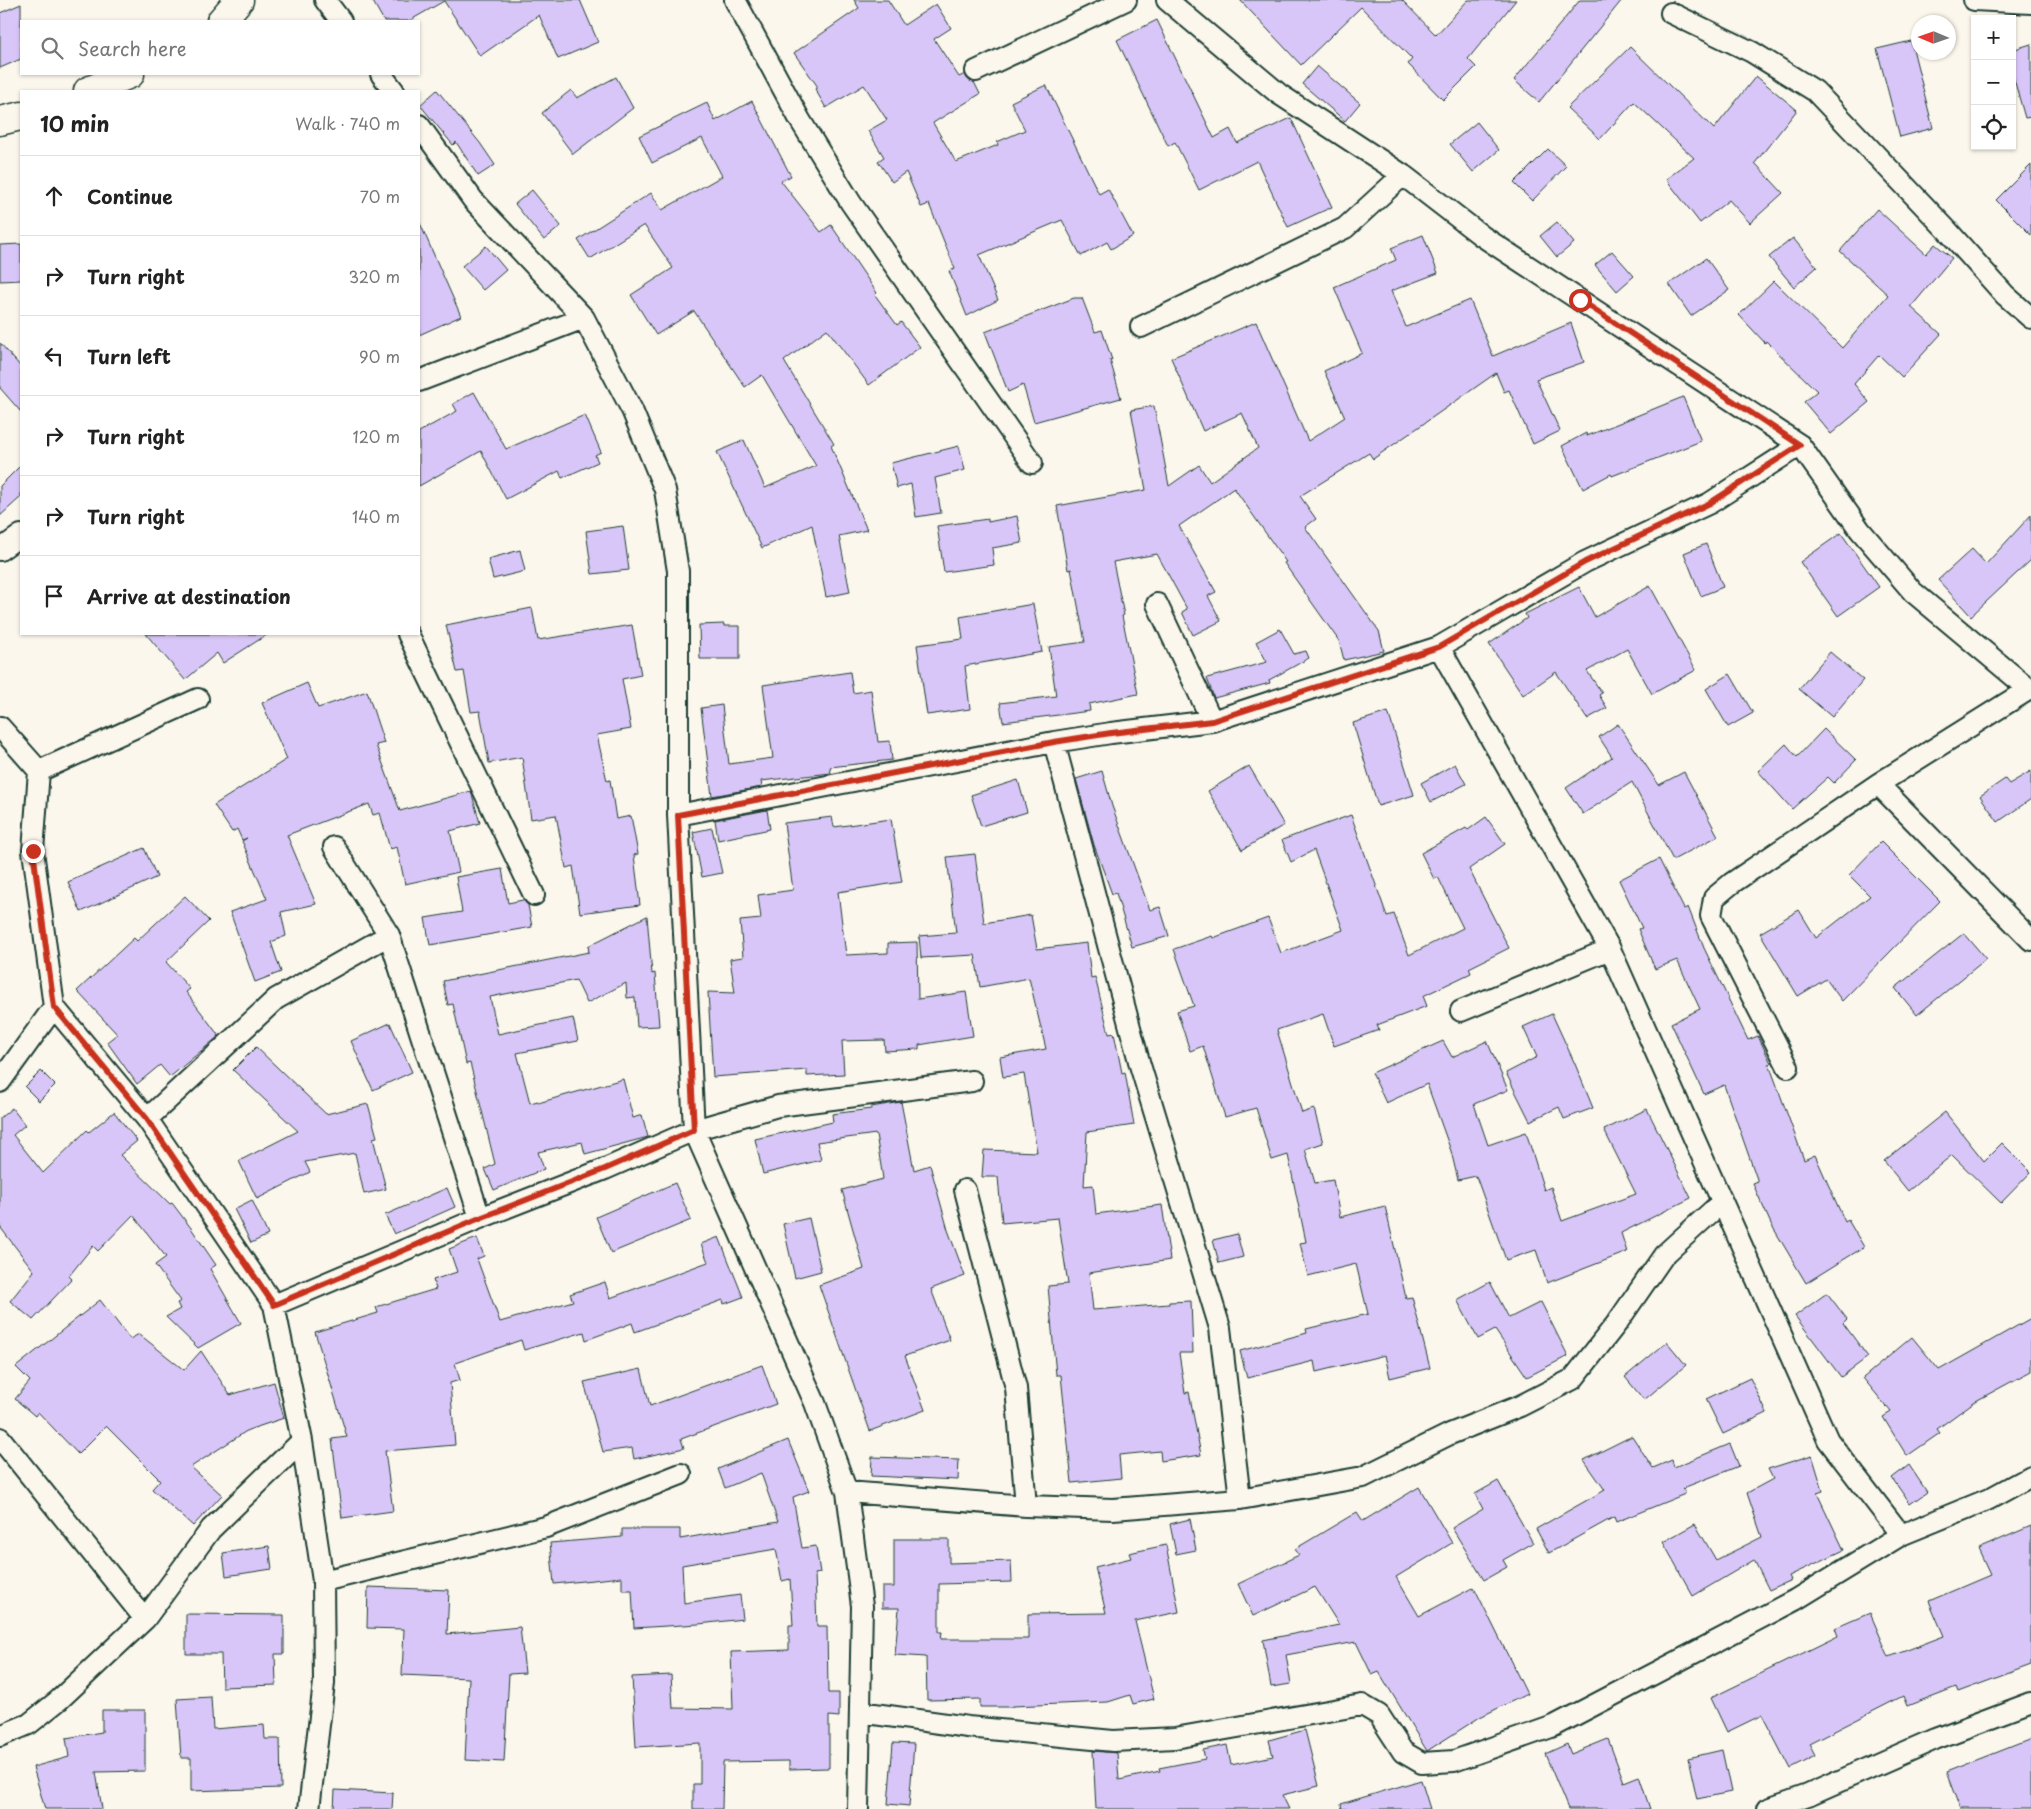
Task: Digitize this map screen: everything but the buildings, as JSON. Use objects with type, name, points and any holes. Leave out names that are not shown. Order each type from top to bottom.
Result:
[{"type":"street","points":[[222,20],[239,0]]},
{"type":"street","points":[[326,0],[341,20]]},
{"type":"street","points":[[735,0],[800,120],[851,203],[1032,463]]},
{"type":"street","points":[[976,71],[1126,0]]},
{"type":"street","points":[[1167,0],[1279,94],[1403,175],[1482,236],[1800,445],[1860,530],[1913,592],[2030,689],[1878,784],[1732,883],[1714,898],[1712,916],[1788,1067]]},
{"type":"street","points":[[1974,0],[2031,3]]},
{"type":"street","points":[[1671,13],[1752,52],[1815,92],[1947,230],[2005,295],[2031,318]]},
{"type":"street","points":[[90,90],[128,75]]},
{"type":"street","points":[[382,75],[393,90]]},
{"type":"street","points":[[0,121],[20,116]]},
{"type":"street","points":[[420,127],[473,200],[584,318],[632,410],[665,490],[678,571],[678,815],[694,1130],[815,1403],[847,1492],[862,1606],[858,1809]]},
{"type":"street","points":[[1141,326],[1345,228],[1403,175]]},
{"type":"street","points":[[420,381],[584,318]]},
{"type":"street","points":[[678,815],[1054,742],[1212,721],[1439,647],[1585,562],[1710,503],[1800,445]]},
{"type":"street","points":[[0,550],[20,536]]},
{"type":"street","points":[[1157,604],[1212,721]]},
{"type":"street","points":[[408,635],[534,895]]},
{"type":"street","points":[[1439,647],[1610,949],[1828,1440],[1901,1535]]},
{"type":"street","points":[[39,771],[198,699]]},
{"type":"street","points":[[0,727],[39,771],[33,851],[54,1007],[147,1119],[274,1305],[302,1441],[323,1581],[324,1683],[309,1809]]},
{"type":"street","points":[[1054,742],[1140,1065],[1220,1328],[1240,1499]]},
{"type":"street","points":[[1878,784],[2031,940]]},
{"type":"street","points":[[334,847],[389,935],[480,1218]]},
{"type":"street","points":[[147,1119],[276,1000],[389,935]]},
{"type":"street","points":[[1461,1011],[1610,949]]},
{"type":"street","points":[[0,1082],[54,1007]]},
{"type":"street","points":[[274,1305],[480,1218],[605,1169],[694,1130],[778,1106],[972,1081]]},
{"type":"street","points":[[964,1190],[1016,1388],[1026,1506]]},
{"type":"street","points":[[847,1492],[1026,1506],[1113,1508],[1240,1499],[1363,1477],[1450,1434],[1520,1406],[1573,1379],[1617,1322],[1664,1255],[1722,1202]]},
{"type":"street","points":[[0,1438],[145,1619]]},
{"type":"street","points":[[0,1736],[30,1724],[59,1700],[145,1619],[211,1530],[302,1441]]},
{"type":"street","points":[[323,1581],[546,1527],[681,1474]]},
{"type":"street","points":[[860,1712],[968,1727],[1112,1741],[1175,1738],[1362,1704],[1380,1715],[1403,1752],[1422,1763],[1454,1761],[1554,1726],[1795,1600],[1901,1535],[1989,1499],[2031,1476]]},
{"type":"street","points":[[1768,1809],[1808,1795],[1935,1739],[2031,1703]]},
{"type":"route","points":[[33,851],[54,1007],[147,1119],[274,1305],[480,1218],[605,1169],[694,1130],[678,815],[1054,742],[1212,721],[1439,647],[1585,562],[1710,503],[1800,445],[1580,300]]}]
